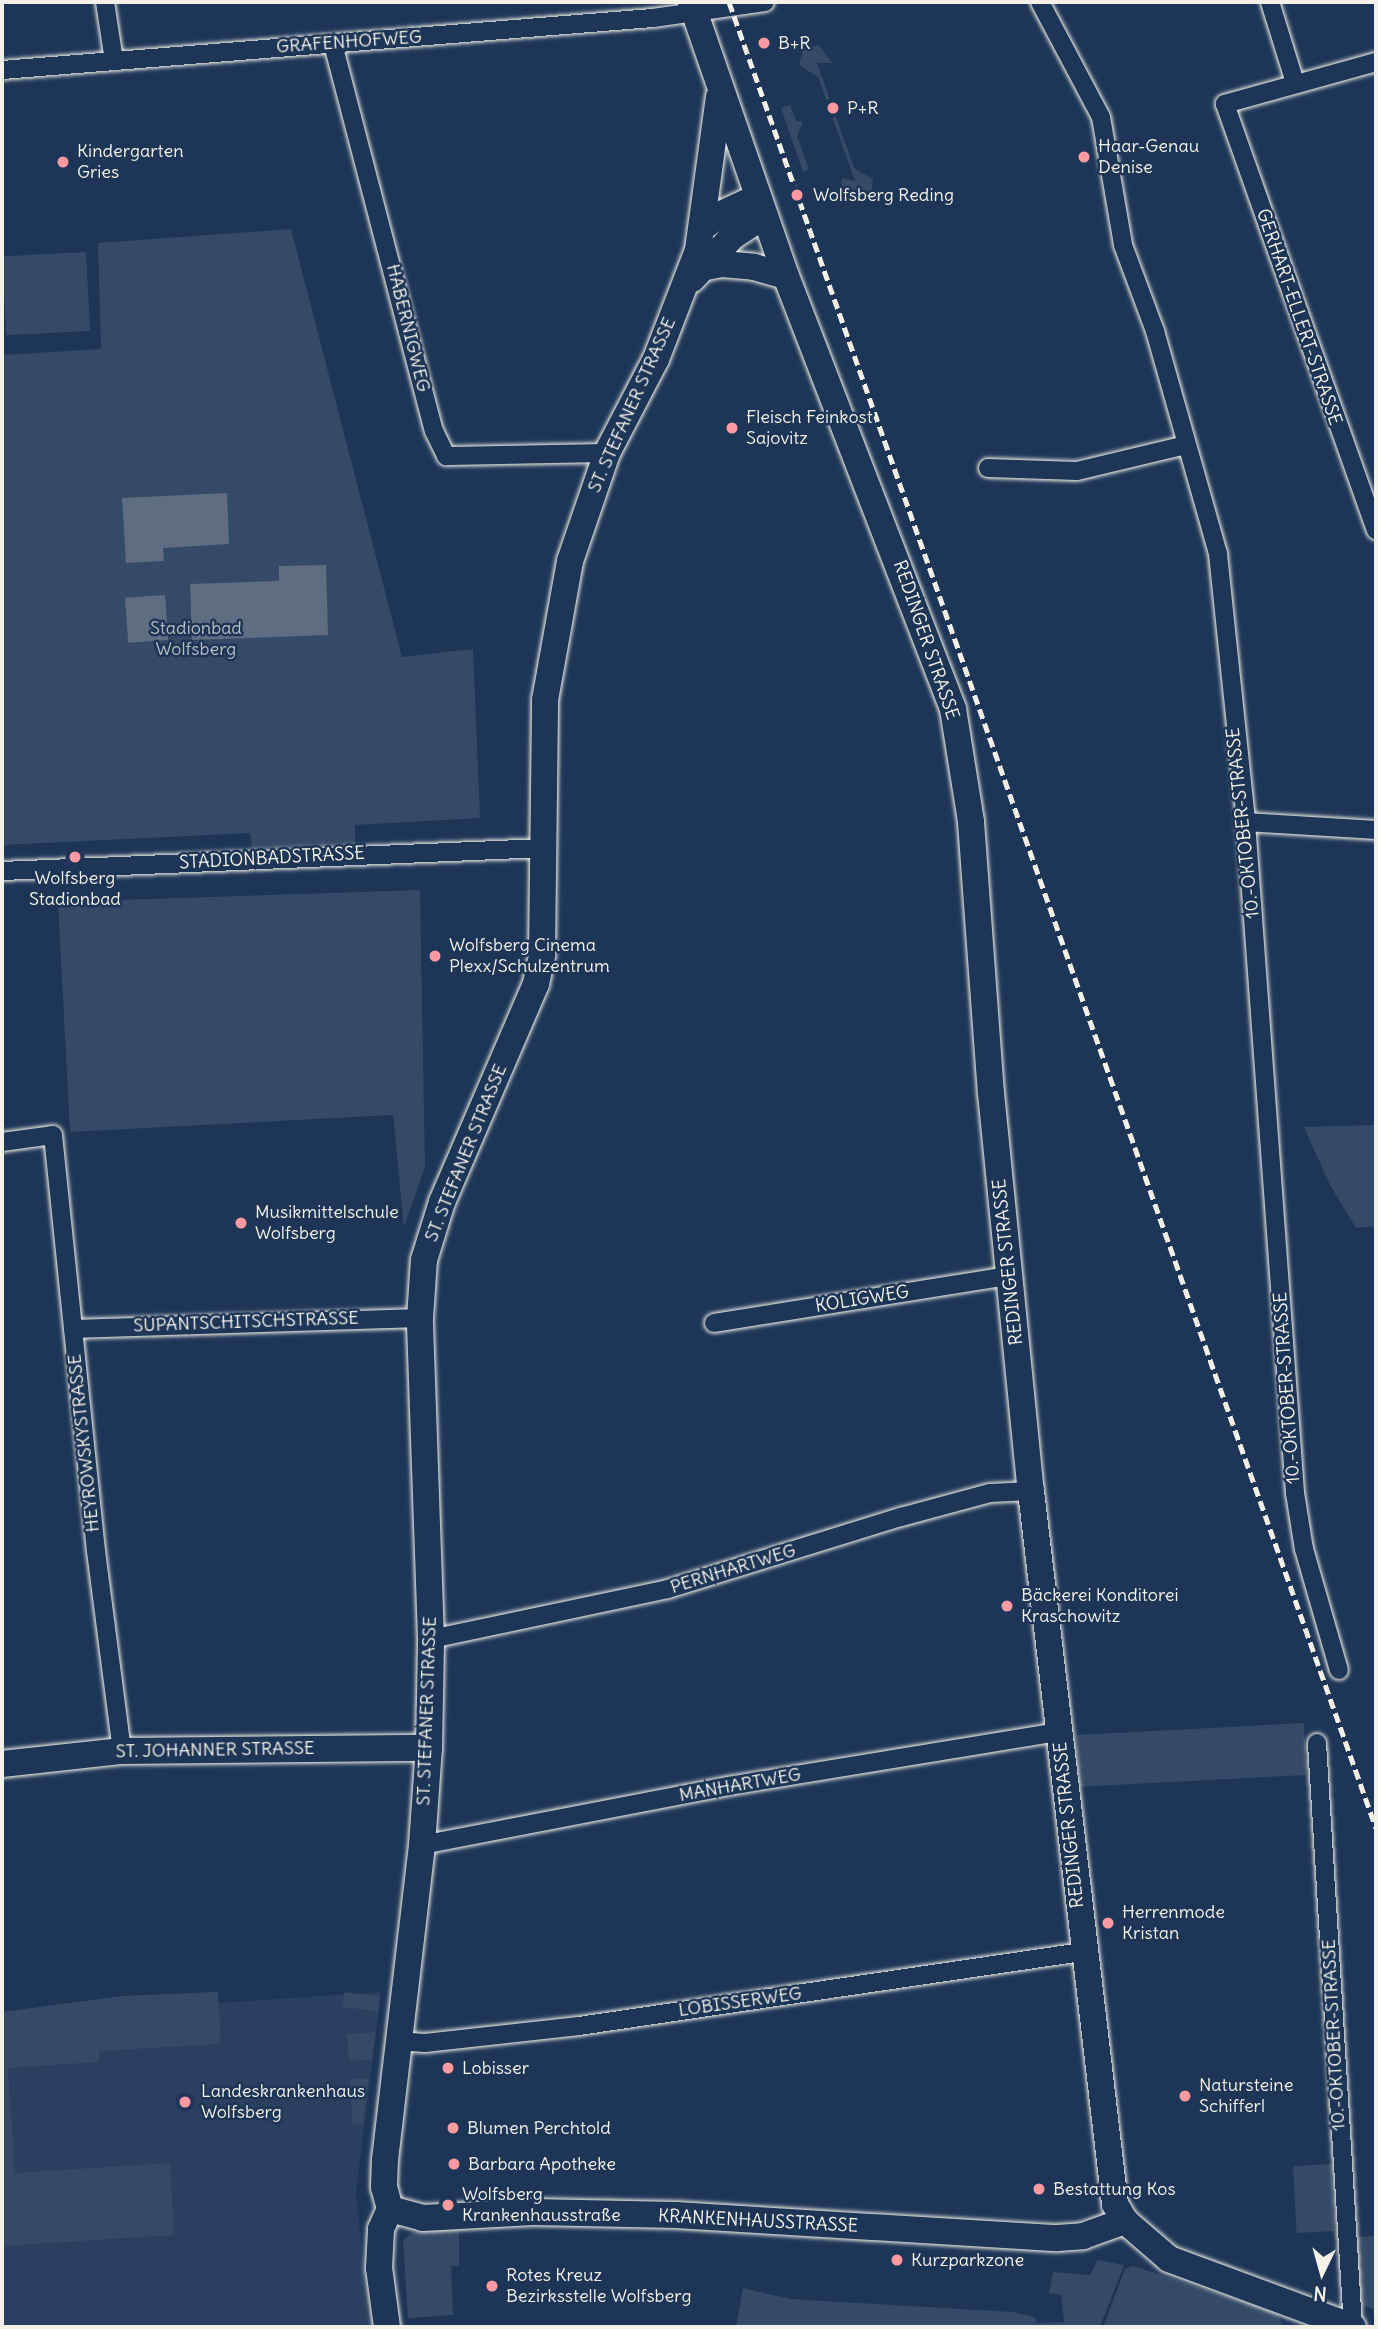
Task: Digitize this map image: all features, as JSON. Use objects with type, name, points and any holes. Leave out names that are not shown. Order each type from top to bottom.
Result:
[{"type":"street","points":[[105,2],[114,61]]},
{"type":"street","name":"GRAFENHOFWEG","points":[[2,70],[333,44],[765,2]]},
{"type":"street","name":"10.-OKTOBER-STRASSE","points":[[1040,2],[1101,117],[1122,245],[1155,331],[1218,554],[1246,822],[1295,1493],[1304,1549],[1339,1670]]},
{"type":"street","points":[[1270,2],[1295,83],[1376,62]]},
{"type":"street","name":"ST. STEFANER STRASSE","points":[[390,2209],[384,2187],[397,2041],[422,1845],[429,1748],[431,1639],[420,1318],[432,1228],[536,984],[542,955],[545,700],[570,561],[607,453],[656,359],[682,292],[702,228],[720,85],[693,7]]},
{"type":"street","name":"HABERNIGWEG","points":[[333,44],[429,410],[446,456],[607,453]]},
{"type":"street","name":"GERHART-ELLERT-STRASSE","points":[[1295,83],[1225,104],[1376,530]]},
{"type":"street","name":"REDINGER STRASSE","points":[[720,85],[786,276],[953,709],[971,821],[1009,1276],[1031,1491],[1082,1952],[1112,2186],[1125,2221],[1169,2259],[1353,2327]]},
{"type":"street","points":[[702,228],[721,214],[761,207]]},
{"type":"street","name":"ST. STEFANER STRASSE","points":[[682,292],[701,268],[761,207]]},
{"type":"street","points":[[701,268],[722,264],[754,267],[786,276]]},
{"type":"street","points":[[988,468],[1077,471],[1186,445]]},
{"type":"street","points":[[1246,822],[1376,830]]},
{"type":"street","name":"STADIONBADSTRASSE","points":[[2,871],[543,848]]},
{"type":"street","name":"HEYROWSKYSTRASSE","points":[[2,1142],[53,1135],[122,1751]]},
{"type":"street","name":"KOLIGWEG","points":[[714,1323],[1009,1276]]},
{"type":"street","name":"SUPANTSCHITSCHSTRASSE","points":[[73,1329],[420,1318]]},
{"type":"street","name":"PERNHARTWEG","points":[[431,1639],[668,1588],[901,1517],[990,1493],[1031,1491]]},
{"type":"street","name":"MANHARTWEG","points":[[422,1845],[729,1786],[1058,1732]]},
{"type":"street","name":"10.-OKTOBER-STRASSE","points":[[1317,1743],[1353,2327]]},
{"type":"street","name":"ST. JOHANNER STRASSE","points":[[2,1764],[122,1751],[429,1748]]},
{"type":"street","name":"LOBISSERWEG","points":[[397,2041],[425,2043],[579,2026],[1082,1952]]},
{"type":"street","points":[[387,2327],[379,2268],[380,2229],[390,2209]]},
{"type":"street","name":"KRANKENHAUSSTRASSE","points":[[390,2209],[423,2218],[533,2212],[676,2216],[1057,2238],[1083,2236],[1125,2221]]},
{"type":"shaded area","points":[[227,493],[229,544],[163,548],[164,561],[126,563],[122,498]]},
{"type":"shaded area","points":[[326,565],[328,635],[192,640],[190,584],[279,581],[279,566]]},
{"type":"shaded area","points":[[165,595],[168,640],[128,643],[125,598]]},
{"type":"shaded area","name":"Landeskrankenhaus Wolfsberg","points":[[218,1992],[219,2003],[381,1992],[356,2192],[369,2327],[2,2327],[2,2012],[123,1996]]},
{"type":"green space","points":[[819,45],[832,63],[817,63],[854,168],[873,179],[872,190],[858,197],[847,196],[841,183],[842,178],[855,181],[818,77],[799,65],[803,49]]},
{"type":"green space","points":[[790,105],[796,121],[803,121],[797,136],[809,169],[803,172],[781,108]]},
{"type":"green space","name":"Stadionbad Wolfsberg","points":[[291,229],[402,657],[473,649],[480,818],[355,825],[355,844],[252,848],[250,833],[2,845],[2,355],[101,349],[98,243]]},
{"type":"green space","points":[[86,252],[90,331],[6,335],[2,256]]},
{"type":"green space","points":[[420,890],[425,1167],[404,1227],[393,1115],[70,1132],[58,902]]},
{"type":"green space","points":[[1376,1125],[1376,1226],[1356,1228],[1330,1185],[1304,1127]]},
{"type":"green space","points":[[1304,1723],[1307,1775],[1079,1787],[1076,1735]]},
{"type":"green space","points":[[218,1992],[221,2044],[99,2051],[99,2062],[8,2068],[15,2173],[170,2163],[174,2235],[2,2246],[2,2012],[123,1996]]},
{"type":"green space","points":[[344,1992],[380,1997],[378,2012],[342,2007]]},
{"type":"green space","points":[[376,2032],[372,2060],[349,2061],[347,2034]]},
{"type":"green space","points":[[369,2078],[363,2123],[353,2124],[350,2079]]},
{"type":"green space","points":[[1331,2164],[1335,2231],[1297,2233],[1293,2166]]},
{"type":"green space","points":[[459,2228],[459,2266],[451,2266],[453,2315],[408,2318],[403,2240],[413,2232]]},
{"type":"green space","points":[[1376,2236],[1376,2310],[1359,2304],[1354,2237]]},
{"type":"green space","points":[[1098,2260],[1124,2265],[1100,2327],[736,2327],[743,2288],[790,2299],[1012,2312],[1035,2317],[1037,2323],[1064,2322],[1061,2295],[1049,2293],[1053,2272],[1090,2275]]},
{"type":"green space","points":[[1133,2266],[1278,2313],[1283,2327],[1103,2327],[1125,2269]]},
{"type":"railway","points":[[729,2],[1376,1828]]},
{"type":"place","name":"B+R","points":[[764,43]]},
{"type":"place","name":"P+R","points":[[833,108]]},
{"type":"place","name":"Haar-Genau Denise","points":[[1084,157]]},
{"type":"place","name":"Kindergarten Gries","points":[[63,162]]},
{"type":"place","name":"Wolfsberg Reding","points":[[797,195]]},
{"type":"place","name":"Fleisch Feinkost Sajovitz","points":[[732,428]]},
{"type":"place","name":"Wolfsberg Stadionbad","points":[[75,857]]},
{"type":"place","name":"Wolfsberg Cinema Plexx/Schulzentrum","points":[[435,956]]},
{"type":"place","name":"Musikmittelschule Wolfsberg","points":[[241,1223]]},
{"type":"place","name":"Bäckerei Konditorei Kraschowitz","points":[[1007,1606]]},
{"type":"place","name":"Herrenmode Kristan","points":[[1108,1923]]},
{"type":"place","name":"Lobisser","points":[[448,2068]]},
{"type":"place","name":"Natursteine Schifferl","points":[[1185,2096]]},
{"type":"place","name":"Landeskrankenhaus Wolfsberg","points":[[185,2102]]},
{"type":"place","name":"Blumen Perchtold","points":[[453,2128]]},
{"type":"place","name":"Barbara Apotheke","points":[[454,2164]]},
{"type":"place","name":"Bestattung Kos","points":[[1039,2189]]},
{"type":"place","name":"Wolfsberg Krankenhausstraße","points":[[448,2205]]},
{"type":"place","name":"Kurzparkzone","points":[[897,2260]]},
{"type":"place","name":"Rotes Kreuz Bezirksstelle Wolfsberg","points":[[492,2286]]}]
